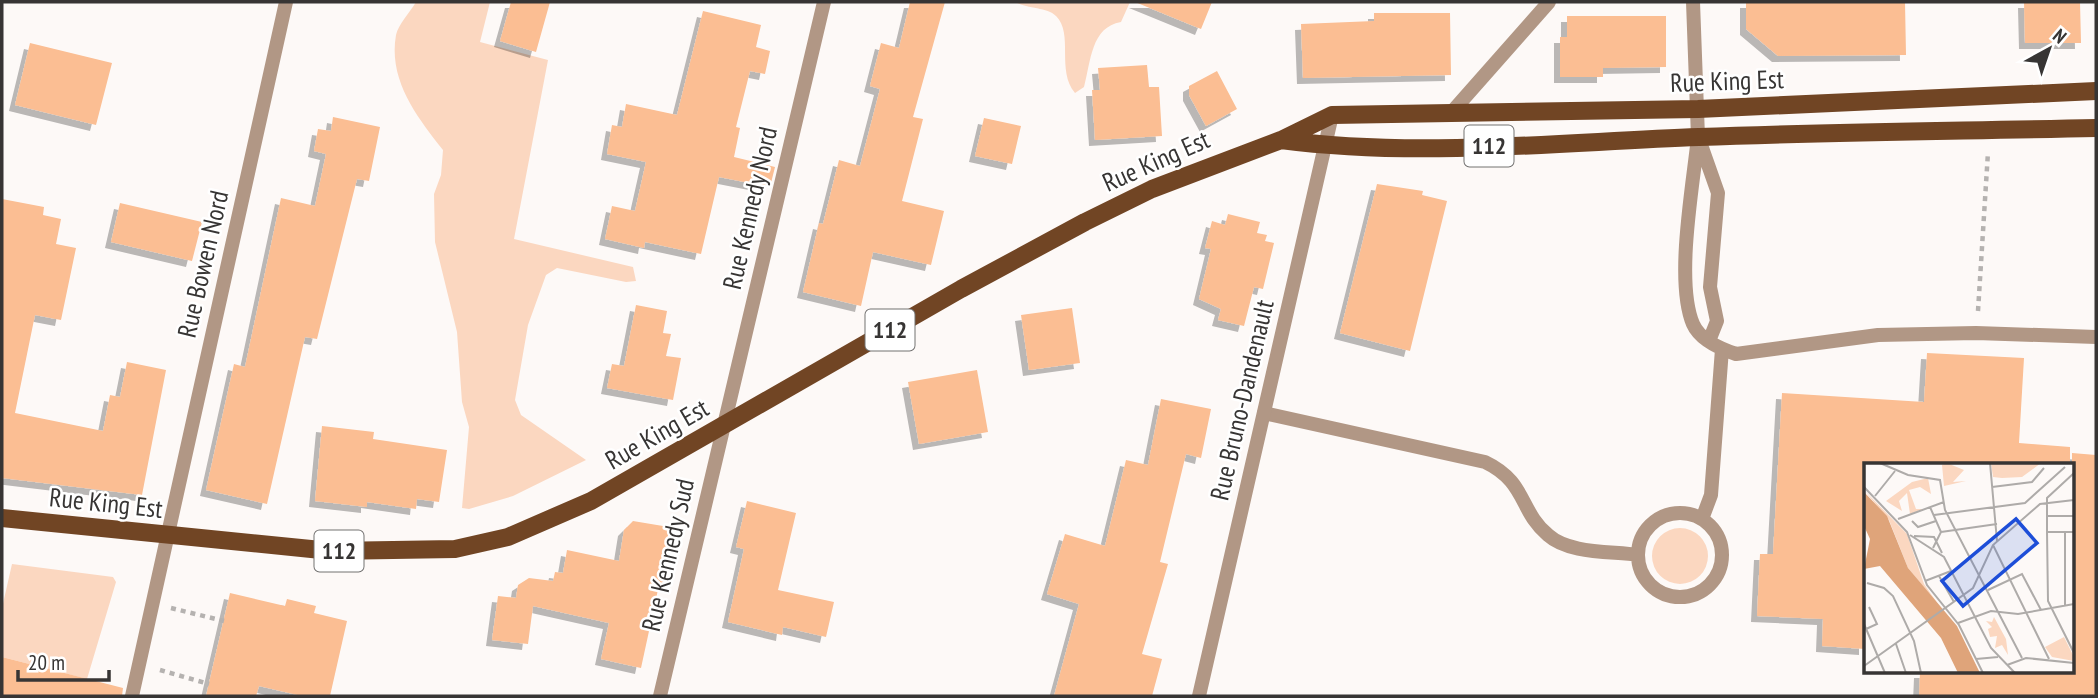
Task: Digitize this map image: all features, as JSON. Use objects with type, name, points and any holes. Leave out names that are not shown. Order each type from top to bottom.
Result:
[{"type":"main road","name":"Rue King Est","points":[[2,518],[331,551],[395,552],[477,545],[508,537],[591,501],[1085,222],[1193,172],[1281,140],[1332,115],[1698,109],[2096,91]]},
{"type":"main road","name":"Rue King Est","points":[[1281,140],[1325,146],[1479,146],[1698,137],[2096,128]]},
{"type":"street","name":"Rue Bowen Nord","points":[[132,696],[286,2]]},
{"type":"street","name":"Rue Kennedy Nord","points":[[724,426],[824,2]]},
{"type":"street","points":[[1451,113],[1549,2]]},
{"type":"street","points":[[1693,2],[1698,137],[1685,289],[1694,327],[1709,341],[1736,354],[1878,335],[1976,333],[2096,337]]},
{"type":"street","name":"Rue Bruno-Dandenault","points":[[1199,696],[1332,115]]},
{"type":"street","points":[[1698,137],[1718,194],[1710,288],[1717,321],[1709,341]]},
{"type":"street","points":[[1702,519],[1711,495],[1722,349]]},
{"type":"street","points":[[1264,413],[1485,463],[1513,481],[1548,536],[1567,546],[1638,555]]},
{"type":"street","name":"Rue Kennedy Sud","points":[[660,696],[724,426]]},
{"type":"street","points":[[1683,513],[1702,519],[1720,542],[1722,561],[1716,579],[1701,592],[1674,597],[1657,591],[1641,571],[1638,555],[1642,536],[1664,516],[1683,513]]},
{"type":"path","points":[[1976,333],[1989,130]]},
{"type":"path","points":[[154,603],[224,621]]},
{"type":"path","points":[[139,664],[209,684]]},
{"type":"shaded area","points":[[416,2],[490,2],[480,42],[548,60],[514,239],[633,267],[636,281],[626,282],[557,268],[546,275],[528,325],[515,400],[521,415],[586,460],[513,496],[469,509],[462,508],[469,427],[462,402],[457,332],[435,242],[434,194],[441,175],[443,150],[407,97],[396,67],[397,31]]},
{"type":"shaded area","points":[[1015,2],[1130,2],[1121,22],[1111,25],[1098,38],[1084,87],[1075,93],[1067,74],[1064,32],[1056,16],[1042,9]]},
{"type":"shaded area","points":[[1680,528],[1691,530],[1700,536],[1706,545],[1706,567],[1700,576],[1691,582],[1680,584],[1669,582],[1660,576],[1654,567],[1652,556],[1654,545],[1660,536],[1669,530]]},
{"type":"shaded area","points":[[12,564],[113,577],[116,582],[87,679],[2,657],[2,608]]},
{"type":"building","points":[[511,2],[550,2],[536,52],[500,41]]},
{"type":"building","points":[[910,2],[945,2],[913,117],[923,119],[902,201],[944,211],[931,265],[873,252],[861,306],[803,292],[819,223],[823,224],[839,160],[860,166],[880,89],[870,86],[881,43],[899,48]]},
{"type":"building","points":[[1135,2],[1212,2],[1201,29]]},
{"type":"building","points":[[1746,2],[1905,2],[1906,55],[1778,56],[1746,29]]},
{"type":"building","points":[[2024,2],[2080,2],[2081,43],[2025,43]]},
{"type":"building","points":[[703,11],[761,25],[756,47],[770,51],[765,74],[750,71],[736,127],[740,128],[734,157],[775,167],[770,187],[719,177],[701,254],[645,242],[644,248],[605,239],[612,206],[635,211],[646,162],[607,154],[612,125],[622,127],[626,104],[677,115]]},
{"type":"building","points":[[1374,13],[1450,13],[1451,75],[1303,78],[1301,24],[1374,21]]},
{"type":"building","points":[[1567,16],[1666,16],[1666,67],[1603,68],[1603,77],[1560,77],[1560,37],[1567,37]]},
{"type":"building","points":[[30,43],[112,63],[96,125],[15,105]]},
{"type":"building","points":[[1147,65],[1149,87],[1159,87],[1162,136],[1095,140],[1092,90],[1100,90],[1098,68]]},
{"type":"building","points":[[1217,71],[1237,109],[1206,126],[1189,95],[1189,86]]},
{"type":"building","points":[[333,117],[380,127],[369,181],[357,179],[317,339],[305,337],[267,504],[206,490],[234,364],[245,367],[281,198],[315,206],[326,154],[314,151],[318,129],[331,131]]},
{"type":"building","points":[[984,118],[1021,126],[1012,164],[975,156]]},
{"type":"building","points":[[1377,184],[1423,191],[1422,195],[1447,201],[1410,351],[1340,333]]},
{"type":"building","points":[[2,199],[44,207],[43,215],[61,219],[56,244],[76,248],[61,320],[35,315],[15,413],[103,431],[110,395],[120,397],[127,362],[166,370],[142,495],[2,478]]},
{"type":"building","points":[[120,203],[202,222],[192,261],[111,242]]},
{"type":"building","points":[[1228,214],[1260,222],[1257,233],[1267,235],[1265,241],[1274,243],[1263,289],[1254,287],[1244,326],[1218,320],[1221,309],[1199,299],[1211,249],[1205,248],[1212,221],[1225,225]]},
{"type":"building","points":[[636,305],[667,311],[663,333],[671,334],[666,356],[681,358],[673,400],[607,388],[612,364],[624,366]]},
{"type":"building","points":[[1072,308],[1080,363],[1029,370],[1021,315]]},
{"type":"building","points":[[1927,353],[2024,358],[2019,443],[2070,447],[2070,463],[1864,463],[1864,649],[1822,646],[1823,619],[1757,616],[1760,554],[1773,554],[1782,393],[1924,402]]},
{"type":"building","points":[[977,370],[988,432],[919,444],[908,382]]},
{"type":"building","points":[[1161,399],[1211,409],[1201,458],[1186,454],[1160,562],[1168,564],[1142,654],[1162,659],[1152,696],[1054,696],[1079,604],[1047,594],[1065,534],[1105,546],[1126,460],[1148,465]]},
{"type":"building","points":[[322,426],[374,432],[373,439],[447,450],[439,502],[417,499],[416,509],[367,502],[367,507],[315,501]]},
{"type":"building","points":[[2072,453],[2096,455],[2096,696],[1919,696],[1920,674],[2074,674]]},
{"type":"building","points":[[747,501],[796,513],[778,590],[834,602],[826,637],[783,627],[782,635],[728,622],[744,549],[736,547]]},
{"type":"building","points":[[633,521],[675,528],[665,586],[659,585],[641,668],[601,659],[609,623],[533,606],[528,644],[492,640],[498,596],[516,598],[518,585],[529,578],[553,581],[555,572],[563,573],[567,550],[619,561],[624,530]]},
{"type":"building","points":[[230,593],[285,606],[287,599],[316,606],[314,613],[347,621],[330,696],[302,696],[259,686],[256,696],[206,696]]},
{"type":"building","points":[[2,657],[123,688],[122,696],[2,696]]}]
